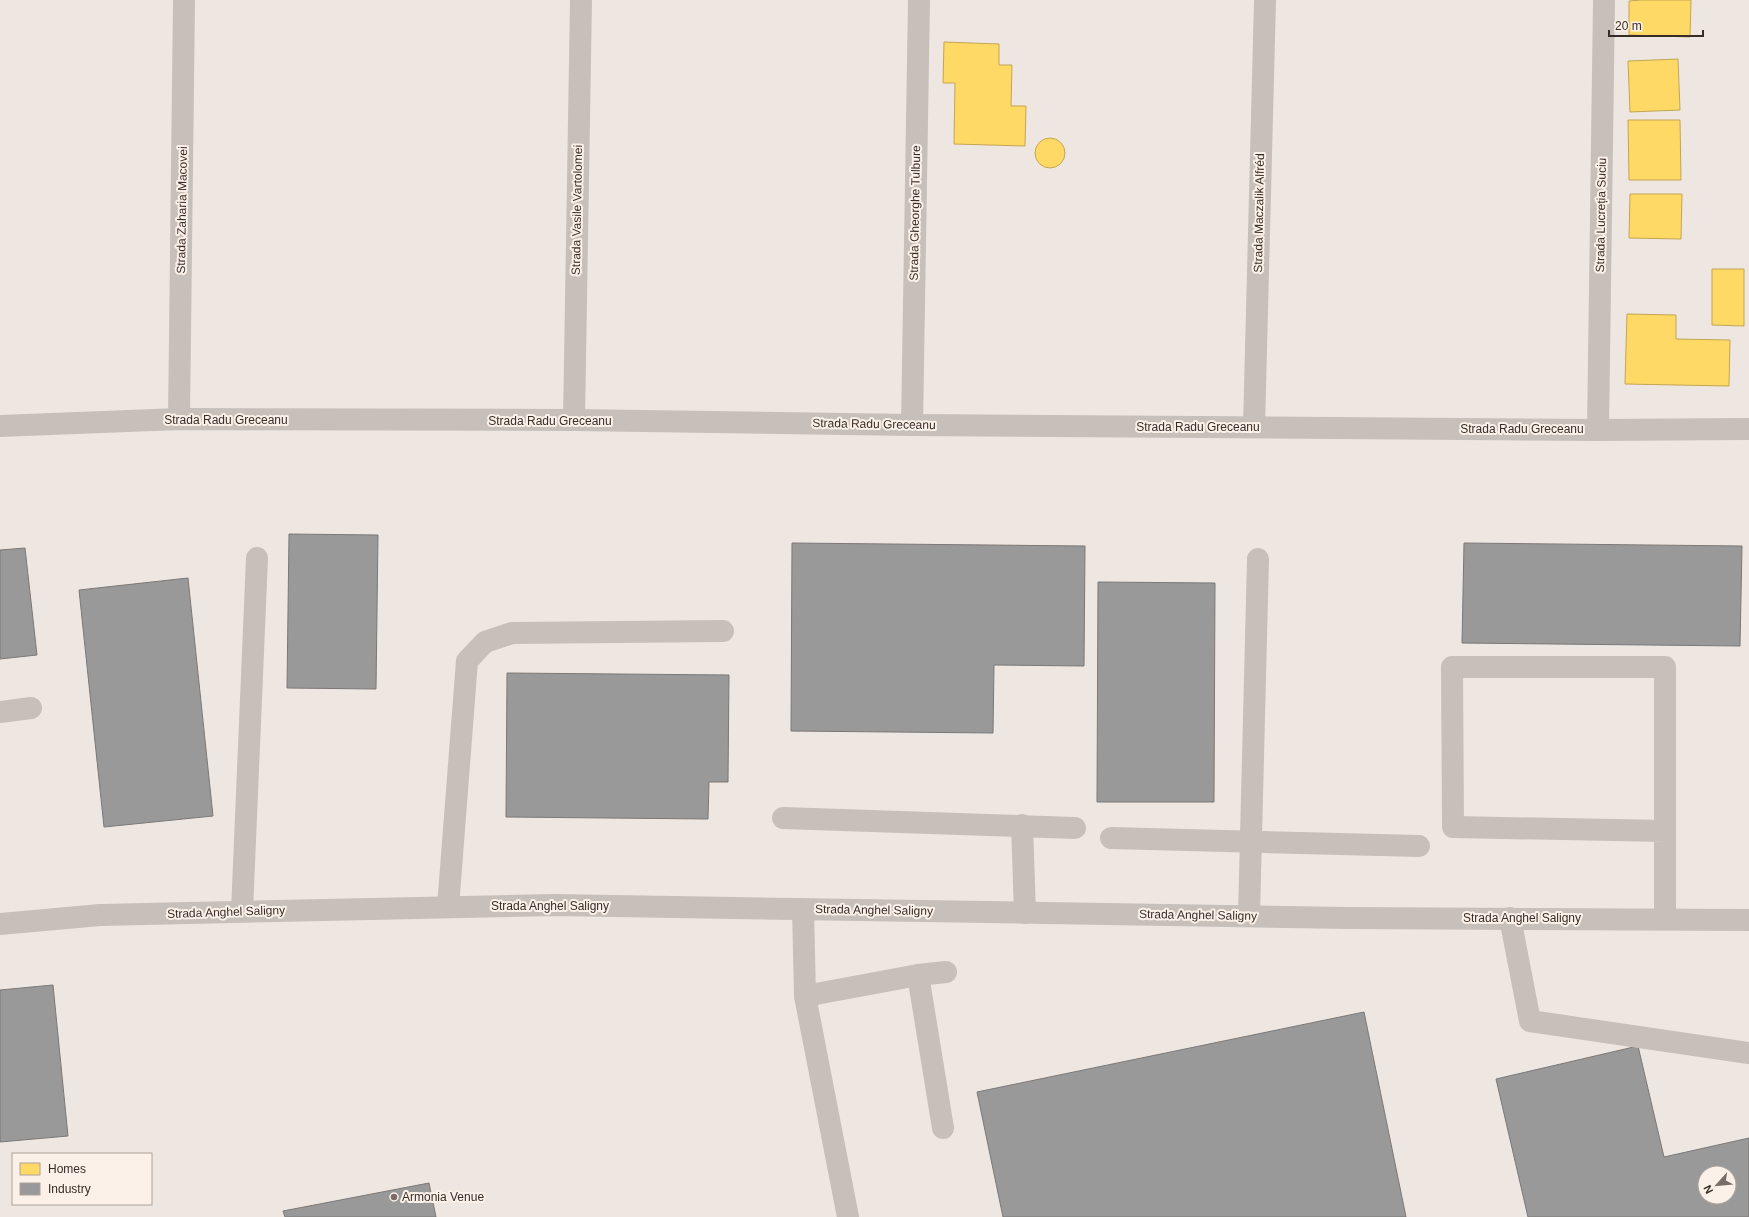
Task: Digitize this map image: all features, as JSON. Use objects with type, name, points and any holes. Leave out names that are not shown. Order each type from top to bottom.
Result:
[{"type":"street","name":"Strada Zaharia Macovei","points":[[179,420],[184,0]]},
{"type":"street","name":"Strada Vasile Vartolomei","points":[[574,420],[581,0]]},
{"type":"street","name":"Strada Gheorghe Tulbure","points":[[912,425],[919,0]]},
{"type":"street","name":"Strada Maczalik Alfréd","points":[[1254,427],[1265,0]]},
{"type":"street","name":"Strada Lucreția Suciu","points":[[1598,430],[1604,0]]},
{"type":"street","name":"Strada Radu Greceanu","points":[[0,426],[179,420],[574,420],[912,425],[1598,430],[1749,429]]},
{"type":"street","points":[[242,911],[257,558]]},
{"type":"street","points":[[1249,916],[1258,559]]},
{"type":"street","points":[[448,907],[467,661],[485,642],[512,633],[723,631]]},
{"type":"street","points":[[1665,831],[1453,827],[1452,667],[1665,667],[1665,831],[1665,919]]},
{"type":"street","points":[[0,712],[31,708]]},
{"type":"street","points":[[784,818],[1075,828]]},
{"type":"street","points":[[1022,825],[1025,912]]},
{"type":"street","points":[[1111,838],[1419,846]]},
{"type":"street","name":"Strada Anghel Saligny","points":[[0,924],[100,915],[554,905],[1249,916],[1749,920]]},
{"type":"street","points":[[803,909],[805,996],[848,1217]]},
{"type":"street","points":[[1510,918],[1530,1021],[1749,1052]]},
{"type":"street","points":[[805,996],[918,974],[946,972]]},
{"type":"street","points":[[918,974],[943,1128]]},
{"type":"building: Homes","points":[[1691,0],[1690,37],[1629,35],[1629,1]]},
{"type":"building: Homes","points":[[944,42],[999,44],[999,65],[1012,65],[1011,106],[1026,106],[1025,146],[954,144],[955,83],[943,83]]},
{"type":"building: Homes","points":[[1678,59],[1680,110],[1630,112],[1628,61]]},
{"type":"building: Homes","points":[[1628,120],[1680,120],[1681,180],[1629,180]]},
{"type":"building: Homes","points":[[1050,138],[1061,142],[1065,153],[1061,164],[1050,168],[1039,164],[1035,153],[1039,142]]},
{"type":"building: Homes","points":[[1630,194],[1682,194],[1681,239],[1629,238]]},
{"type":"building: Homes","points":[[1712,269],[1744,269],[1744,326],[1712,325]]},
{"type":"building: Homes","points":[[1627,314],[1676,315],[1676,339],[1730,340],[1729,386],[1625,384]]},
{"type":"building: Industry","points":[[289,534],[378,535],[376,689],[287,688]]},
{"type":"building: Industry","points":[[792,543],[1085,546],[1084,666],[994,665],[993,733],[791,731]]},
{"type":"building: Industry","points":[[1464,543],[1742,546],[1740,646],[1462,643]]},
{"type":"building: Industry","points":[[25,548],[37,655],[0,659],[0,550]]},
{"type":"building: Industry","points":[[188,578],[213,816],[104,827],[79,590]]},
{"type":"building: Industry","points":[[1098,582],[1215,583],[1214,802],[1097,802]]},
{"type":"building: Industry","points":[[507,673],[729,675],[728,782],[709,782],[708,819],[506,817]]},
{"type":"building: Industry","points":[[53,985],[68,1136],[0,1142],[0,990]]},
{"type":"building: Industry","points":[[1364,1012],[1406,1217],[1003,1217],[977,1092]]},
{"type":"building: Industry","points":[[1638,1046],[1664,1157],[1749,1138],[1749,1217],[1528,1217],[1496,1079]]},
{"type":"building: Industry","name":"Armonia Venue","points":[[429,1183],[436,1217],[285,1217],[283,1211]]},
{"type":"place","name":"Armonia Venue","points":[[394,1197]]}]
